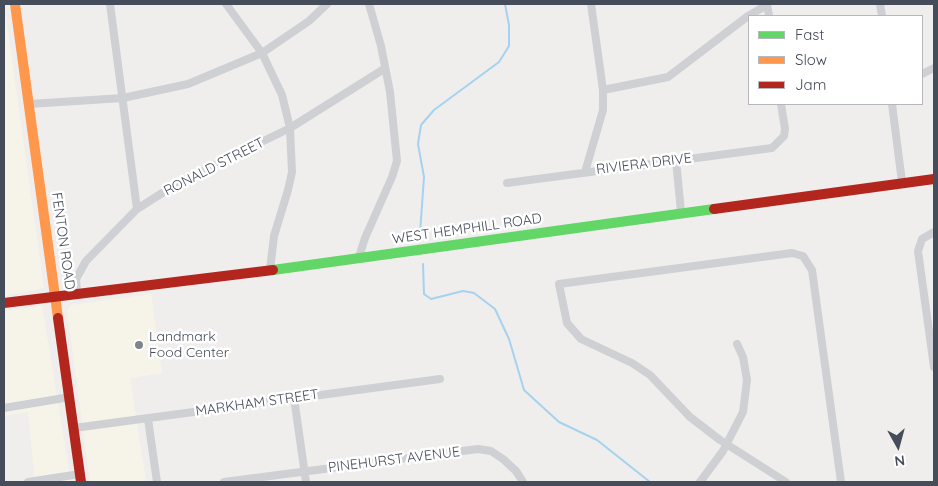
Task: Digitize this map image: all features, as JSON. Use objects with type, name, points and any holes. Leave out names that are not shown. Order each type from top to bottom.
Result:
[{"type":"street","name":"FENTON ROAD","points":[[15,4],[81,478]]},
{"type":"street","points":[[110,4],[137,209]]},
{"type":"street","points":[[226,4],[262,53],[282,95],[290,128],[292,172],[274,236],[270,270]]},
{"type":"street","points":[[29,104],[122,98],[188,84],[262,53],[310,21],[327,4]]},
{"type":"street","points":[[360,258],[364,238],[392,177],[397,161],[390,92],[381,46],[369,4]]},
{"type":"street","points":[[585,172],[599,131],[603,110],[603,90],[591,4]]},
{"type":"street","points":[[750,15],[767,4]]},
{"type":"street","points":[[603,90],[668,77],[748,16]]},
{"type":"street","name":"RONALD STREET","points":[[77,293],[76,279],[86,261],[137,209],[178,183],[290,128],[384,69]]},
{"type":"street","name":"RIVIERA DRIVE","points":[[506,183],[772,148],[780,142],[785,129],[781,105]]},
{"type":"street","points":[[892,105],[902,182]]},
{"type":"street","points":[[676,160],[681,212]]},
{"type":"street","name":"WEST HEMPHILL ROAD","points":[[4,303],[360,258],[681,212],[934,179]]},
{"type":"street","points":[[934,232],[922,238],[918,251],[930,317],[934,367]]},
{"type":"street","points":[[786,482],[690,417],[650,376],[621,356],[581,339],[567,323],[559,284],[792,253],[803,256],[812,270],[840,482]]},
{"type":"street","points":[[700,482],[726,443],[742,412],[746,395],[746,368],[737,344]]},
{"type":"street","name":"MARKHAM STREET","points":[[74,428],[440,379]]},
{"type":"street","points":[[4,408],[70,397]]},
{"type":"street","points":[[294,398],[306,482]]},
{"type":"street","points":[[148,419],[157,482]]},
{"type":"street","name":"PINEHURST AVENUE","points":[[224,482],[478,449],[490,451],[503,459],[516,470],[523,482]]},
{"type":"street","points":[[28,482],[81,478]]},
{"type":"shaded area","points":[[4,4],[44,288],[4,296]]},
{"type":"shaded area","points":[[151,294],[162,373],[130,378],[146,482],[90,482],[67,311],[71,305]]},
{"type":"shaded area","points":[[42,306],[71,482],[35,482],[28,412],[4,416],[4,311]]},
{"type":"waterway","points":[[420,233],[424,177],[418,144],[421,125],[434,110],[499,62],[509,46],[509,25],[505,4]]},
{"type":"waterway","points":[[423,264],[424,294],[431,299],[463,291],[474,293],[495,309],[509,339],[524,390],[559,422],[597,440],[650,482]]},
{"type":"traffic: fast","points":[[273,270],[714,209]]},
{"type":"traffic: slow","points":[[15,4],[58,318]]},
{"type":"traffic: jam","points":[[714,209],[934,179]]},
{"type":"traffic: jam","points":[[4,303],[273,270]]},
{"type":"traffic: jam","points":[[58,318],[81,482]]},
{"type":"place","name":"Landmark Food Center","points":[[139,345]]}]
